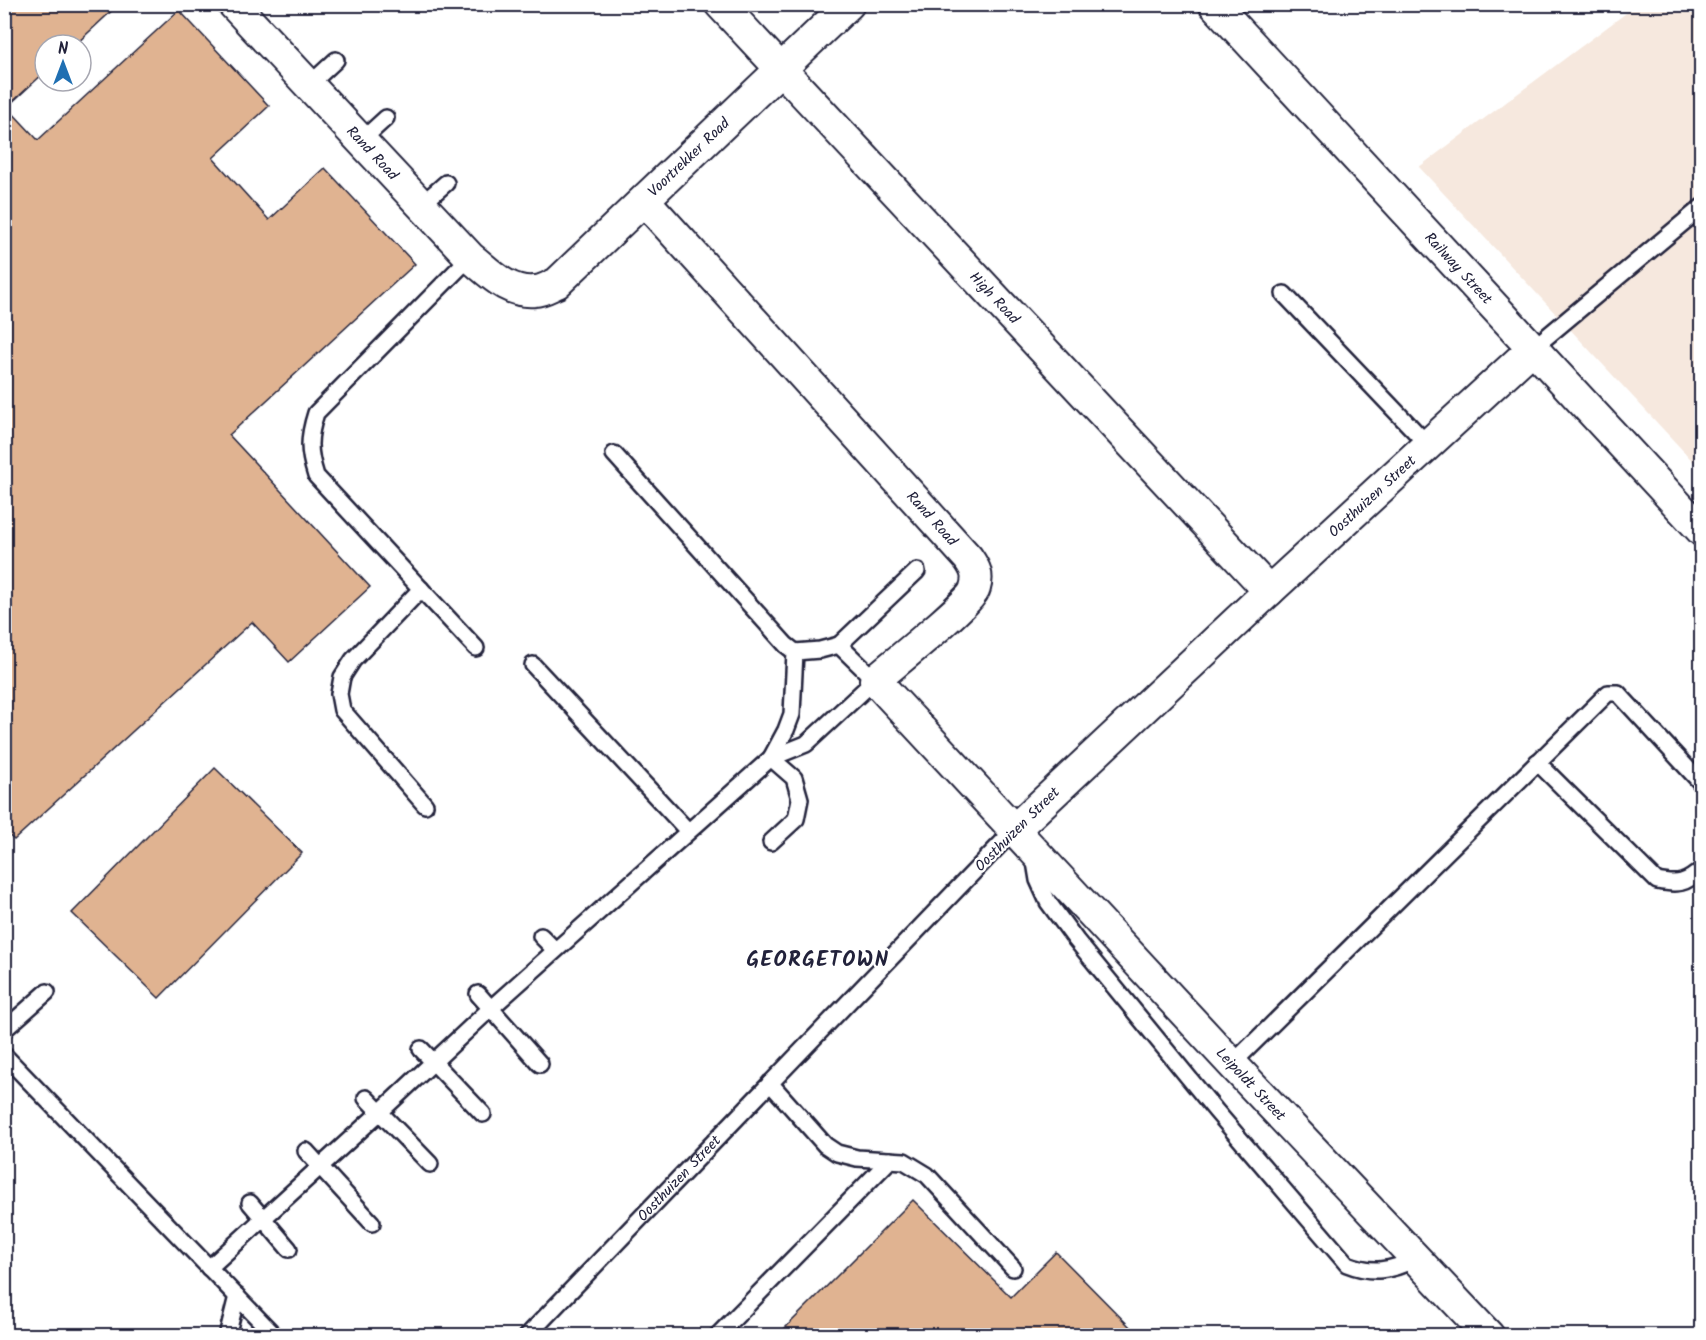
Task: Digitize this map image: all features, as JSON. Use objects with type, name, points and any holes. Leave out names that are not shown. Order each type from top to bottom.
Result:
[{"type":"street","name":"Rand Road","points":[[233,4],[470,257],[502,284],[519,291]]},
{"type":"street","name":"High Road","points":[[720,4],[1269,591]]},
{"type":"street","name":"Voortrekker Road","points":[[519,291],[537,291],[557,283],[849,4]]},
{"type":"street","name":"Railway Street","points":[[1214,4],[1701,531]]},
{"type":"street","name":"Rand Road","points":[[645,201],[968,558],[977,573],[975,591],[962,605],[875,680]]},
{"type":"street","name":"Oosthuizen Street","points":[[1025,839],[1269,591],[1532,349]]},
{"type":"street","points":[[875,680],[1025,839]]},
{"type":"street","name":"Leipoldt Street","points":[[1025,839],[1232,1064],[1489,1335]]},
{"type":"lane","points":[[309,85],[336,60]]},
{"type":"lane","points":[[362,140],[386,118]]},
{"type":"lane","points":[[422,205],[446,183]]},
{"type":"lane","points":[[1532,349],[1701,207]]},
{"type":"lane","points":[[470,257],[316,413],[309,434],[310,456],[316,476],[476,648]]},
{"type":"lane","points":[[1284,294],[1428,445]]},
{"type":"lane","points":[[614,454],[786,645],[795,652],[820,650],[839,645],[917,571]]},
{"type":"lane","points":[[422,589],[353,660],[342,677],[339,694],[342,710],[425,805]]},
{"type":"lane","points":[[209,1268],[380,1113],[490,1009],[688,831],[771,758],[806,744],[875,680],[839,645]]},
{"type":"lane","points":[[771,758],[792,714],[795,652]]},
{"type":"lane","points":[[533,665],[688,831]]},
{"type":"lane","points":[[1232,1064],[1608,693],[1618,693],[1701,784]]},
{"type":"lane","points":[[771,758],[794,778],[800,799],[796,819],[771,842]]},
{"type":"lane","points":[[1537,762],[1657,881],[1673,884],[1692,878],[1701,869]]},
{"type":"lane","points":[[1025,839],[1038,880],[1048,902],[1076,940],[1216,1111],[1347,1264],[1361,1270],[1382,1271],[1415,1259]]},
{"type":"lane","name":"Oosthuizen Street","points":[[527,1335],[770,1083],[1025,839]]},
{"type":"lane","points":[[541,936],[555,950]]},
{"type":"lane","points":[[4,1030],[47,992]]},
{"type":"lane","points":[[478,994],[540,1064]]},
{"type":"lane","points":[[422,1049],[483,1114]]},
{"type":"lane","points":[[4,1054],[275,1335]]},
{"type":"lane","points":[[770,1083],[825,1145],[837,1153],[857,1158],[904,1161],[927,1175],[1013,1268]]},
{"type":"lane","points":[[366,1098],[430,1164]]},
{"type":"lane","points":[[306,1151],[372,1223]]},
{"type":"lane","points":[[717,1335],[890,1160]]},
{"type":"lane","points":[[250,1203],[289,1249]]},
{"type":"lane","points":[[227,1335],[237,1296]]},
{"type":"shaded area","points":[[1637,5],[1701,5],[1701,470],[1419,167]]},
{"type":"building","points":[[4,4],[119,4],[88,33],[33,33],[33,83],[7,107],[38,140],[89,93],[93,93],[93,89],[179,10],[269,106],[213,158],[269,220],[325,168],[415,264],[229,435],[370,587],[289,662],[252,622],[14,840],[4,831]]},
{"type":"building","points":[[215,768],[302,853],[159,998],[72,913]]},
{"type":"building","points":[[913,1200],[1011,1297],[1056,1252],[1139,1336],[777,1336]]},
{"type":"district","name":"GEORGETOWN","points":[[818,959]]}]
